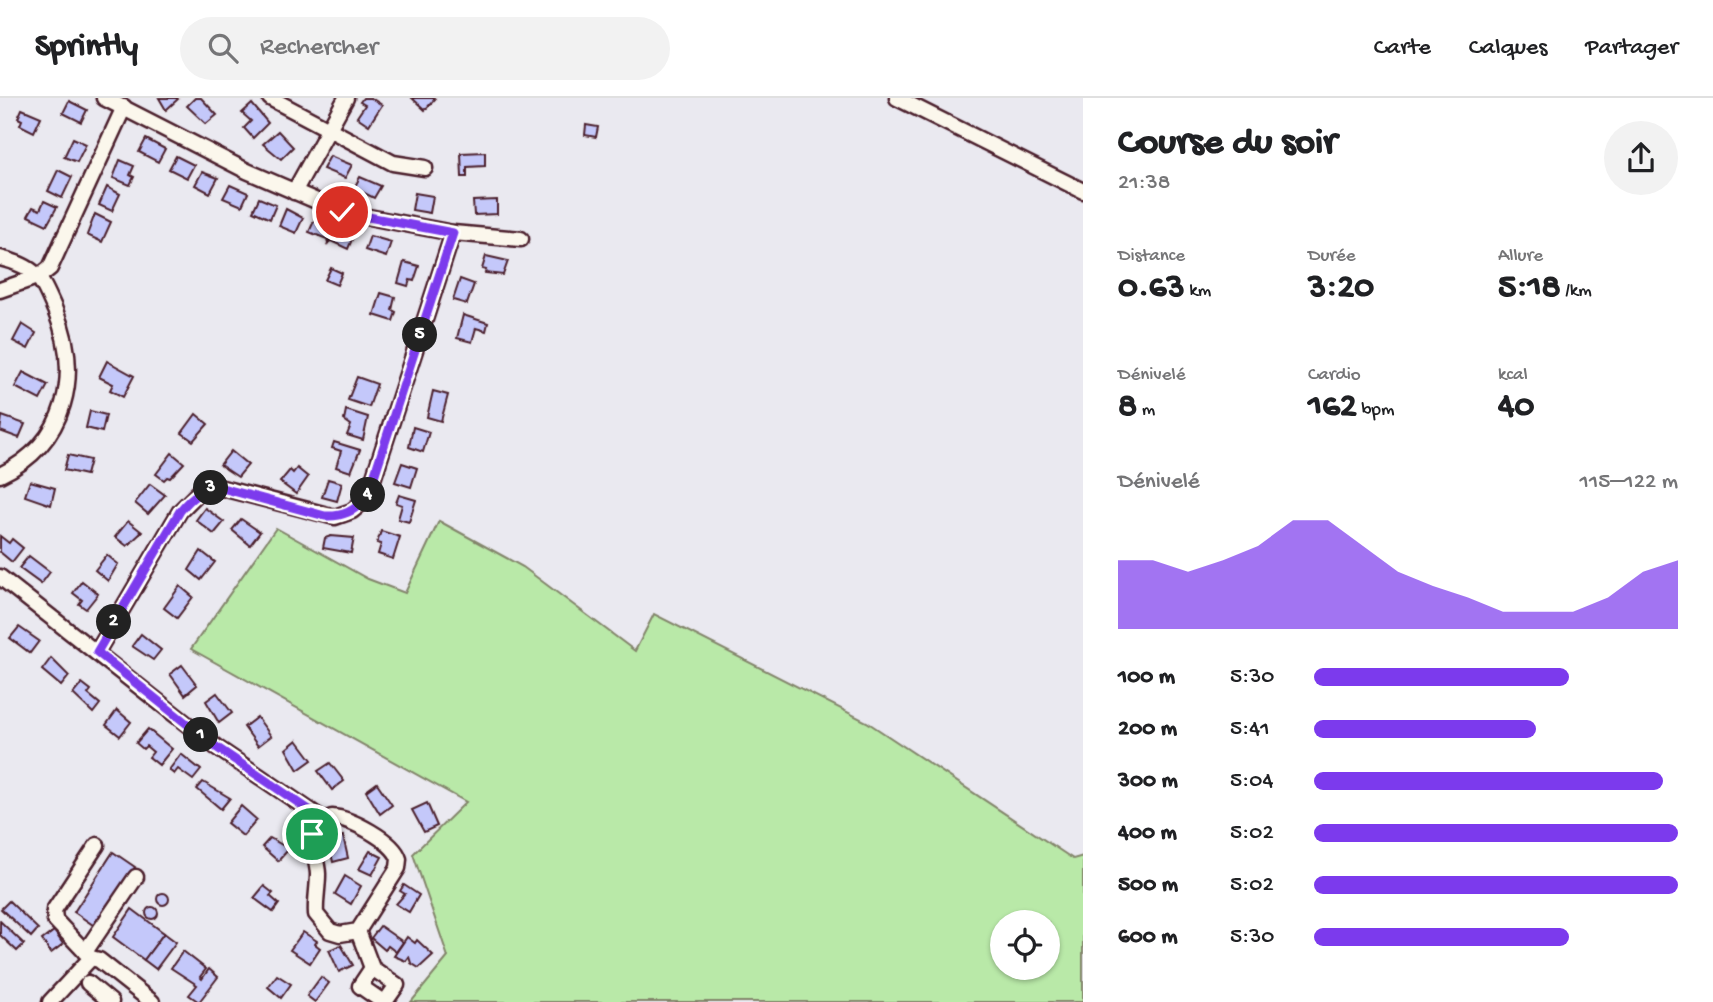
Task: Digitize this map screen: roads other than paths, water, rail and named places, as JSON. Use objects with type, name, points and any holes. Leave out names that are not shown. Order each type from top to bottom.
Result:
[{"type":"street","points":[[104,98],[247,171],[342,212],[453,233],[521,239]]},
{"type":"street","points":[[270,98],[393,163],[425,168]]},
{"type":"street","points":[[293,191],[346,98]]},
{"type":"street","points":[[897,98],[1083,191]]},
{"type":"street","points":[[0,290],[40,276],[50,268],[124,107]]},
{"type":"street","points":[[97,652],[180,511],[200,492],[210,488],[222,488],[335,517],[352,511],[367,498],[453,233]]},
{"type":"street","points":[[0,258],[29,267],[40,276],[64,334],[69,361],[68,390],[54,425],[43,442],[25,459],[0,475]]},
{"type":"street","points":[[0,577],[216,747],[324,820]]},
{"type":"street","points":[[332,817],[349,820],[397,851],[398,868],[358,931],[340,934],[330,931],[316,914],[318,869],[312,834],[324,820],[332,817]]},
{"type":"street","points":[[97,845],[53,915],[88,955],[99,960],[152,1002]]},
{"type":"street","points":[[50,1002],[88,955],[136,877]]},
{"type":"street","points":[[358,931],[372,968],[397,985],[384,1002],[360,986],[372,968]]},
{"type":"street","points":[[88,983],[111,1002]]}]
